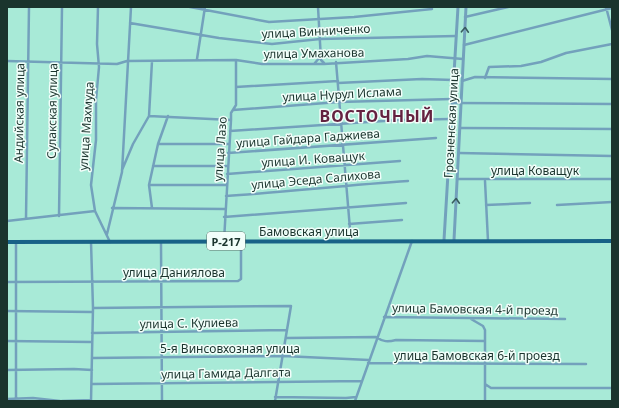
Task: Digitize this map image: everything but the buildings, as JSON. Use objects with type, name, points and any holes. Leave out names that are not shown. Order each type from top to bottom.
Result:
[{"type":"highway","name":"Бамовская улица","points":[[7,242],[161,243],[224,241],[444,240],[612,241]]},
{"type":"street","name":"Андийская улица","points":[[26,218],[28,7]]},
{"type":"street","name":"Сулакская улица","points":[[59,216],[62,7]]},
{"type":"street","name":"улица Махмуда","points":[[98,7],[99,67],[96,100],[96,140],[91,185],[96,211],[110,242]]},
{"type":"street","points":[[122,172],[131,7]]},
{"type":"street","points":[[190,7],[204,8],[220,14],[246,16],[260,21],[269,22],[432,9]]},
{"type":"street","points":[[318,7],[321,56],[324,64]]},
{"type":"street","name":"Грозненская улица","points":[[444,240],[458,7]]},
{"type":"street","name":"Грозненская улица","points":[[454,240],[466,7]]},
{"type":"street","points":[[465,17],[508,7]]},
{"type":"street","points":[[197,60],[204,8]]},
{"type":"street","points":[[464,45],[607,8],[612,8]]},
{"type":"street","points":[[607,8],[612,30]]},
{"type":"street","name":"улица Винниченко","points":[[130,23],[201,35],[272,44],[320,39],[456,36]]},
{"type":"street","points":[[486,78],[489,67],[521,66],[540,62],[566,53],[612,44]]},
{"type":"street","points":[[314,64],[321,56]]},
{"type":"street","name":"улица Умаханова","points":[[7,61],[117,64],[127,61],[236,60],[262,64],[324,64],[336,62],[408,59],[427,56],[463,59]]},
{"type":"street","name":"улица Лазо","points":[[224,241],[228,153],[231,120],[233,110],[236,105],[236,60]]},
{"type":"street","points":[[107,235],[112,208],[122,172],[133,144],[149,116],[152,61]]},
{"type":"street","points":[[336,62],[351,241]]},
{"type":"street","points":[[462,81],[475,77],[612,79]]},
{"type":"street","points":[[236,87],[422,79],[453,80]]},
{"type":"street","name":"улица Нурул Ислама","points":[[233,110],[339,102],[452,101],[461,103]]},
{"type":"street","points":[[461,103],[612,104]]},
{"type":"street","points":[[149,116],[231,120]]},
{"type":"street","points":[[152,208],[149,185],[158,144],[168,116]]},
{"type":"street","points":[[230,131],[451,118]]},
{"type":"street","points":[[460,128],[612,129]]},
{"type":"street","name":"улица Гайдара Гаджиева","points":[[228,153],[436,138]]},
{"type":"street","points":[[158,144],[229,144]]},
{"type":"street","points":[[459,153],[612,156]]},
{"type":"street","name":"улица И. Коващук","points":[[227,174],[400,161]]},
{"type":"street","points":[[153,166],[228,166]]},
{"type":"street","name":"улица Коващук","points":[[457,179],[612,179]]},
{"type":"street","name":"улица Эседа Салихова","points":[[226,196],[408,181]]},
{"type":"street","points":[[485,181],[488,241]]},
{"type":"street","points":[[149,185],[226,185]]},
{"type":"street","points":[[557,205],[612,202]]},
{"type":"street","points":[[224,217],[406,203]]},
{"type":"street","points":[[486,205],[530,203]]},
{"type":"street","points":[[112,208],[225,209]]},
{"type":"street","points":[[7,221],[96,211]]},
{"type":"street","points":[[349,224],[402,220]]},
{"type":"street","points":[[355,401],[376,337],[412,241]]},
{"type":"street","points":[[16,242],[16,400]]},
{"type":"street","points":[[7,399],[16,400],[32,398],[61,401],[91,400],[93,308],[91,242]]},
{"type":"street","name":"улица Даниялова","points":[[7,282],[238,281],[240,279],[241,242]]},
{"type":"street","points":[[161,243],[162,401]]},
{"type":"street","points":[[93,308],[290,306],[275,399],[356,397]]},
{"type":"street","points":[[7,311],[93,312]]},
{"type":"street","name":"улица Бамовская 4-й проезд","points":[[384,317],[565,319]]},
{"type":"street","points":[[471,318],[485,328],[485,401]]},
{"type":"street","name":"улица С. Кулиева","points":[[92,333],[286,330]]},
{"type":"street","points":[[286,338],[376,337],[382,342],[396,340],[485,341]]},
{"type":"street","points":[[7,341],[92,342]]},
{"type":"street","name":"5-я Винсовхозная улица","points":[[92,358],[283,356],[368,362]]},
{"type":"street","name":"улица Бамовская 6-й проезд","points":[[368,362],[586,364]]},
{"type":"street","points":[[7,370],[92,370]]},
{"type":"street","name":"улица Гамида Далгата","points":[[92,384],[362,381]]},
{"type":"street","points":[[485,384],[491,388],[612,388]]},
{"type":"district","name":"ВОСТОЧНЫЙ","points":[[377,116]]}]
